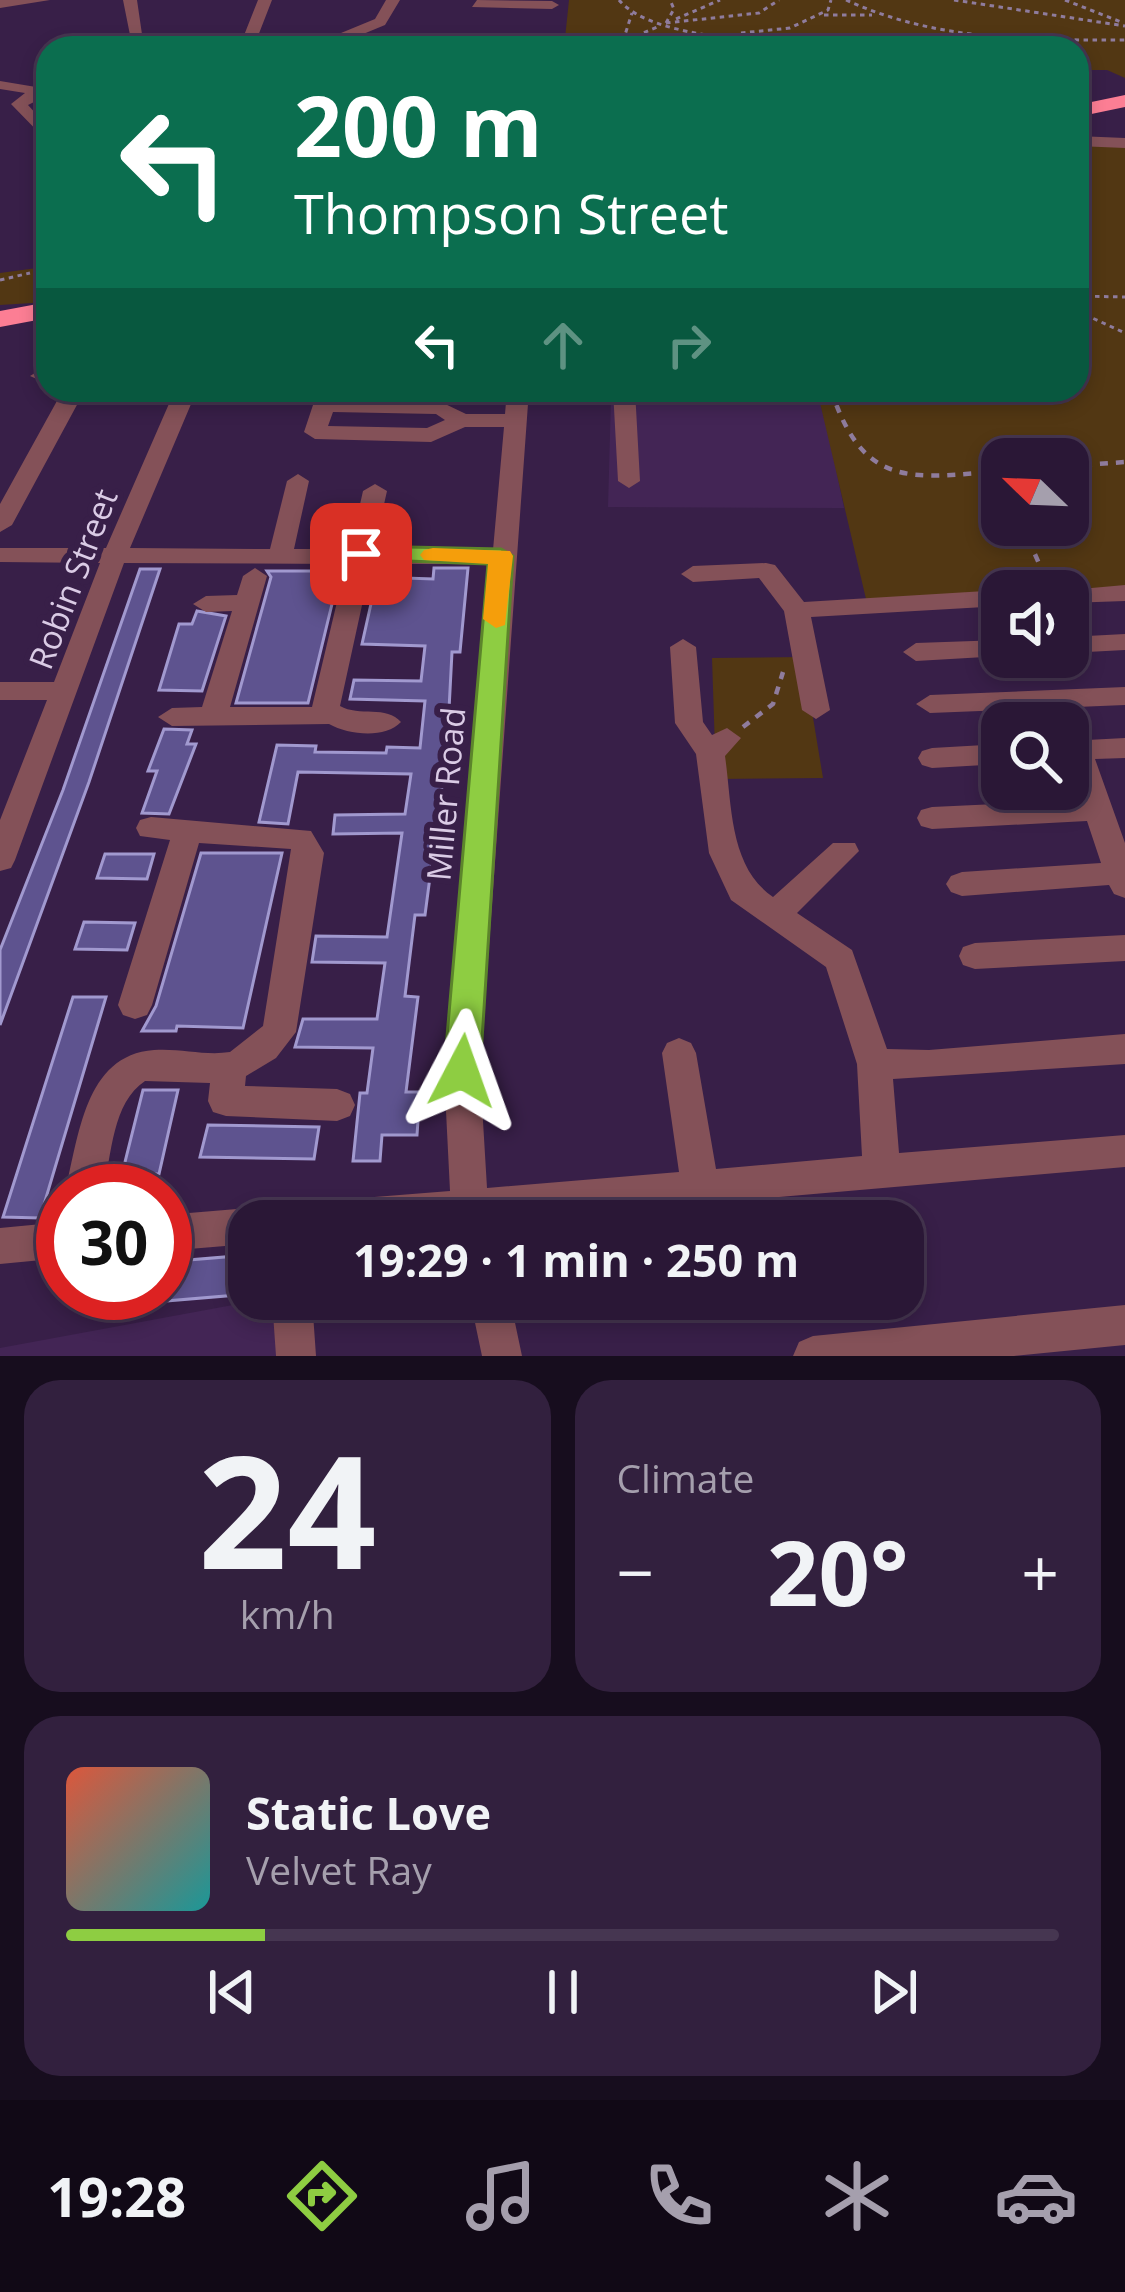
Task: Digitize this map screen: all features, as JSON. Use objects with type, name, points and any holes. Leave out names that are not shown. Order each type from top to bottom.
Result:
[{"type":"highway","points":[[1089,107],[1125,101]]},
{"type":"highway","points":[[0,319],[36,312]]},
{"type":"street","points":[[0,4],[43,0]]},
{"type":"street","points":[[130,0],[137,36]]},
{"type":"street","points":[[252,36],[266,0]]},
{"type":"street","points":[[352,36],[380,22],[394,0]]},
{"type":"street","points":[[476,4],[553,3],[549,36]]},
{"type":"street","points":[[0,85],[36,91]]},
{"type":"street","points":[[36,96],[19,104],[36,126]]},
{"type":"street","points":[[1089,142],[1125,143]]},
{"type":"street","points":[[0,525],[67,402]]},
{"type":"street","name":"Robin Street","points":[[0,860],[113,557],[181,402]]},
{"type":"street","points":[[326,402],[315,432],[431,434],[461,420],[514,422]]},
{"type":"street","name":"Miller Road","points":[[467,1200],[462,1071],[516,402]]},
{"type":"street","points":[[626,402],[629,481]]},
{"type":"street","points":[[280,558],[298,481]]},
{"type":"street","points":[[172,716],[325,716],[375,491]]},
{"type":"street","points":[[0,555],[501,556]]},
{"type":"street","points":[[685,575],[768,565],[792,603],[816,710]]},
{"type":"street","points":[[206,604],[251,589],[213,716]]},
{"type":"street","points":[[1089,594],[1125,592]]},
{"type":"street","points":[[792,603],[981,598]]},
{"type":"street","points":[[1089,644],[1125,642]]},
{"type":"street","points":[[683,647],[689,723],[719,746],[724,853],[742,892],[840,958],[874,1064],[882,1171]]},
{"type":"street","points":[[916,652],[981,649]]},
{"type":"street","points":[[0,691],[66,691]]},
{"type":"street","points":[[1089,717],[1125,696]]},
{"type":"street","points":[[930,704],[981,713]]},
{"type":"street","points":[[326,710],[349,723],[387,722]]},
{"type":"street","points":[[1089,736],[1125,748]]},
{"type":"street","points":[[932,758],[981,755]]},
{"type":"street","points":[[962,884],[1123,880],[1089,790]]},
{"type":"street","points":[[932,818],[1096,810]]},
{"type":"street","points":[[92,1164],[113,1088],[127,1071],[146,1064],[230,1067],[259,1053],[279,1032],[309,853],[300,839],[151,828]]},
{"type":"street","points":[[135,1005],[187,833]]},
{"type":"street","points":[[776,913],[844,851]]},
{"type":"street","points":[[975,956],[1125,948]]},
{"type":"street","points":[[874,1064],[929,1065],[1125,1049]]},
{"type":"street","points":[[679,1054],[700,1185]]},
{"type":"street","points":[[230,1067],[226,1101],[337,1105]]},
{"type":"street","points":[[576,1200],[700,1185],[1125,1151]]},
{"type":"street","points":[[192,1231],[228,1228]]},
{"type":"street","points":[[0,1246],[36,1243]]},
{"type":"street","points":[[293,1320],[296,1356]]},
{"type":"street","points":[[494,1320],[502,1356]]},
{"type":"street","points":[[813,1356],[1125,1325]]},
{"type":"path","points":[[619,0],[632,14],[664,24],[744,36]]},
{"type":"path","points":[[664,24],[674,9],[670,0]]},
{"type":"path","points":[[635,36],[720,0]]},
{"type":"path","points":[[664,24],[759,13],[779,0]]},
{"type":"path","points":[[824,14],[831,0]]},
{"type":"path","points":[[845,0],[874,16]]},
{"type":"path","points":[[954,0],[1125,25]]},
{"type":"path","points":[[1065,0],[1125,25]]},
{"type":"path","points":[[623,36],[632,14]]},
{"type":"path","points":[[729,34],[790,28],[824,14],[874,16],[961,36]]},
{"type":"path","points":[[1089,40],[1125,40]]},
{"type":"path","points":[[0,280],[36,269]]},
{"type":"path","points":[[1089,296],[1125,297]]},
{"type":"path","points":[[1089,316],[1125,334]]},
{"type":"path","points":[[835,402],[846,437],[870,463],[906,474],[981,473]]},
{"type":"path","points":[[1089,465],[1125,462]]},
{"type":"path","points":[[719,746],[773,704],[779,676],[803,650]]},
{"type":"shaded area","points":[[569,0],[1125,0],[1125,78],[1107,70],[1089,70],[1089,36],[565,36]]},
{"type":"shaded area","points":[[1089,144],[1125,145],[1125,589],[1089,590],[1089,570],[981,570],[981,595],[866,599],[820,402],[1089,402]]},
{"type":"shaded area","points":[[36,268],[36,303],[0,305],[0,273]]},
{"type":"shaded area","points":[[611,402],[822,402],[844,508],[608,507]]},
{"type":"shaded area","points":[[803,657],[823,778],[716,779],[712,658]]},
{"type":"shaded area","points":[[228,1306],[228,1320],[280,1320],[283,1356],[0,1356],[0,1348],[151,1320],[192,1320],[192,1312]]},
{"type":"building","points":[[434,568],[468,568],[460,652],[452,652],[447,748],[425,915],[415,915],[405,996],[418,997],[406,1092],[420,1092],[417,1135],[382,1135],[380,1161],[353,1161],[360,1093],[367,1093],[373,1048],[295,1047],[303,1019],[377,1019],[385,963],[312,962],[316,936],[387,937],[402,833],[333,834],[335,815],[405,814],[411,774],[298,772],[288,824],[259,822],[277,745],[316,746],[315,752],[386,753],[387,747],[420,748],[425,701],[350,699],[354,680],[421,681],[425,646],[362,644],[377,577],[433,579]]},
{"type":"building","points":[[140,569],[160,569],[0,1025],[0,950],[63,790]]},
{"type":"building","points":[[267,571],[340,571],[308,703],[236,703],[271,577]]},
{"type":"building","points":[[197,611],[226,616],[202,691],[159,690],[179,624],[192,624]]},
{"type":"building","points":[[164,729],[192,730],[187,744],[196,744],[169,814],[142,813],[157,771],[148,771]]},
{"type":"building","points":[[201,853],[282,853],[243,1028],[177,1026],[176,1031],[142,1031],[156,1006]]},
{"type":"building","points":[[105,854],[154,854],[147,879],[97,878]]},
{"type":"building","points":[[84,922],[135,923],[127,950],[75,949]]},
{"type":"building","points":[[73,997],[106,997],[56,1164],[36,1164],[36,1218],[3,1217]]},
{"type":"building","points":[[143,1090],[178,1090],[161,1164],[124,1164]]},
{"type":"building","points":[[208,1125],[319,1127],[314,1159],[200,1157]]},
{"type":"building","points":[[228,1257],[228,1296],[192,1299],[192,1260]]},
{"type":"slow traffic","points":[[433,555],[501,556],[496,619]]},
{"type":"route","points":[[361,554],[501,556],[462,1071]]}]
